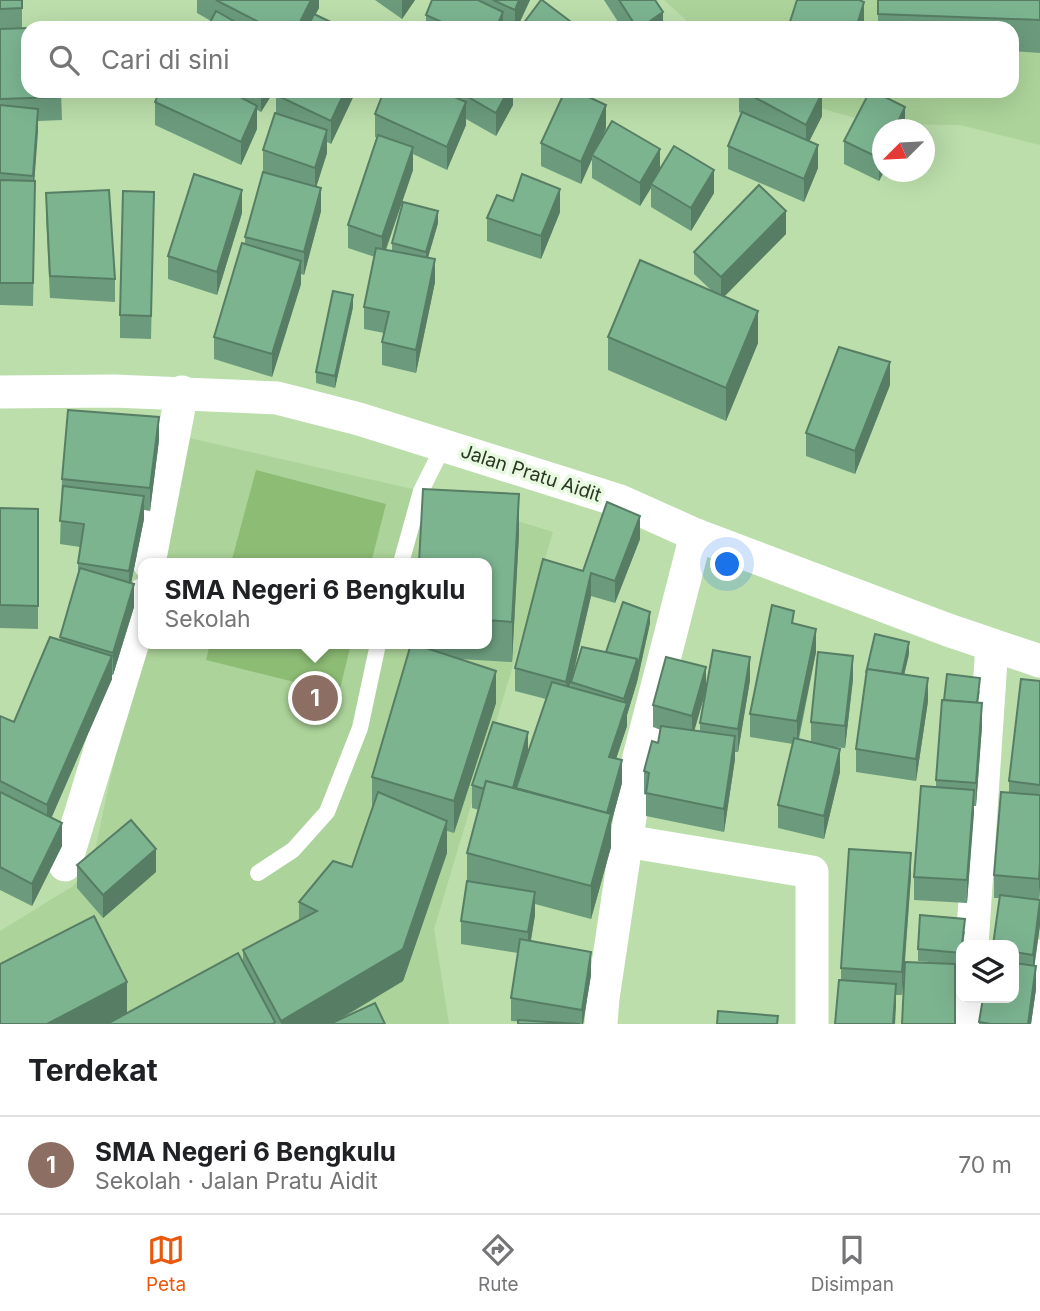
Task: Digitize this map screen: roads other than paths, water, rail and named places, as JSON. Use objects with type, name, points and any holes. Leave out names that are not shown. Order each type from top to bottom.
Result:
[{"type":"street","name":"Jalan Pratu Aidit","points":[[0,392],[182,392],[277,398],[444,445],[620,501],[696,534],[1040,661]]},
{"type":"street","points":[[150,558],[182,392]]},
{"type":"street","points":[[601,1024],[639,757],[696,534]]},
{"type":"street","points":[[65,865],[138,624]]},
{"type":"street","points":[[972,940],[992,645]]},
{"type":"street","points":[[626,841],[812,872],[812,1024]]},
{"type":"street","points":[[1033,1024],[1040,957]]},
{"type":"street","points":[[967,1024],[969,1003]]},
{"type":"lane","points":[[402,558],[421,491],[444,445]]},
{"type":"lane","points":[[258,873],[293,850],[327,812],[360,728],[377,649]]},
{"type":"place","name":"SMA Negeri 6 Bengkulu","points":[[315,698]]}]
